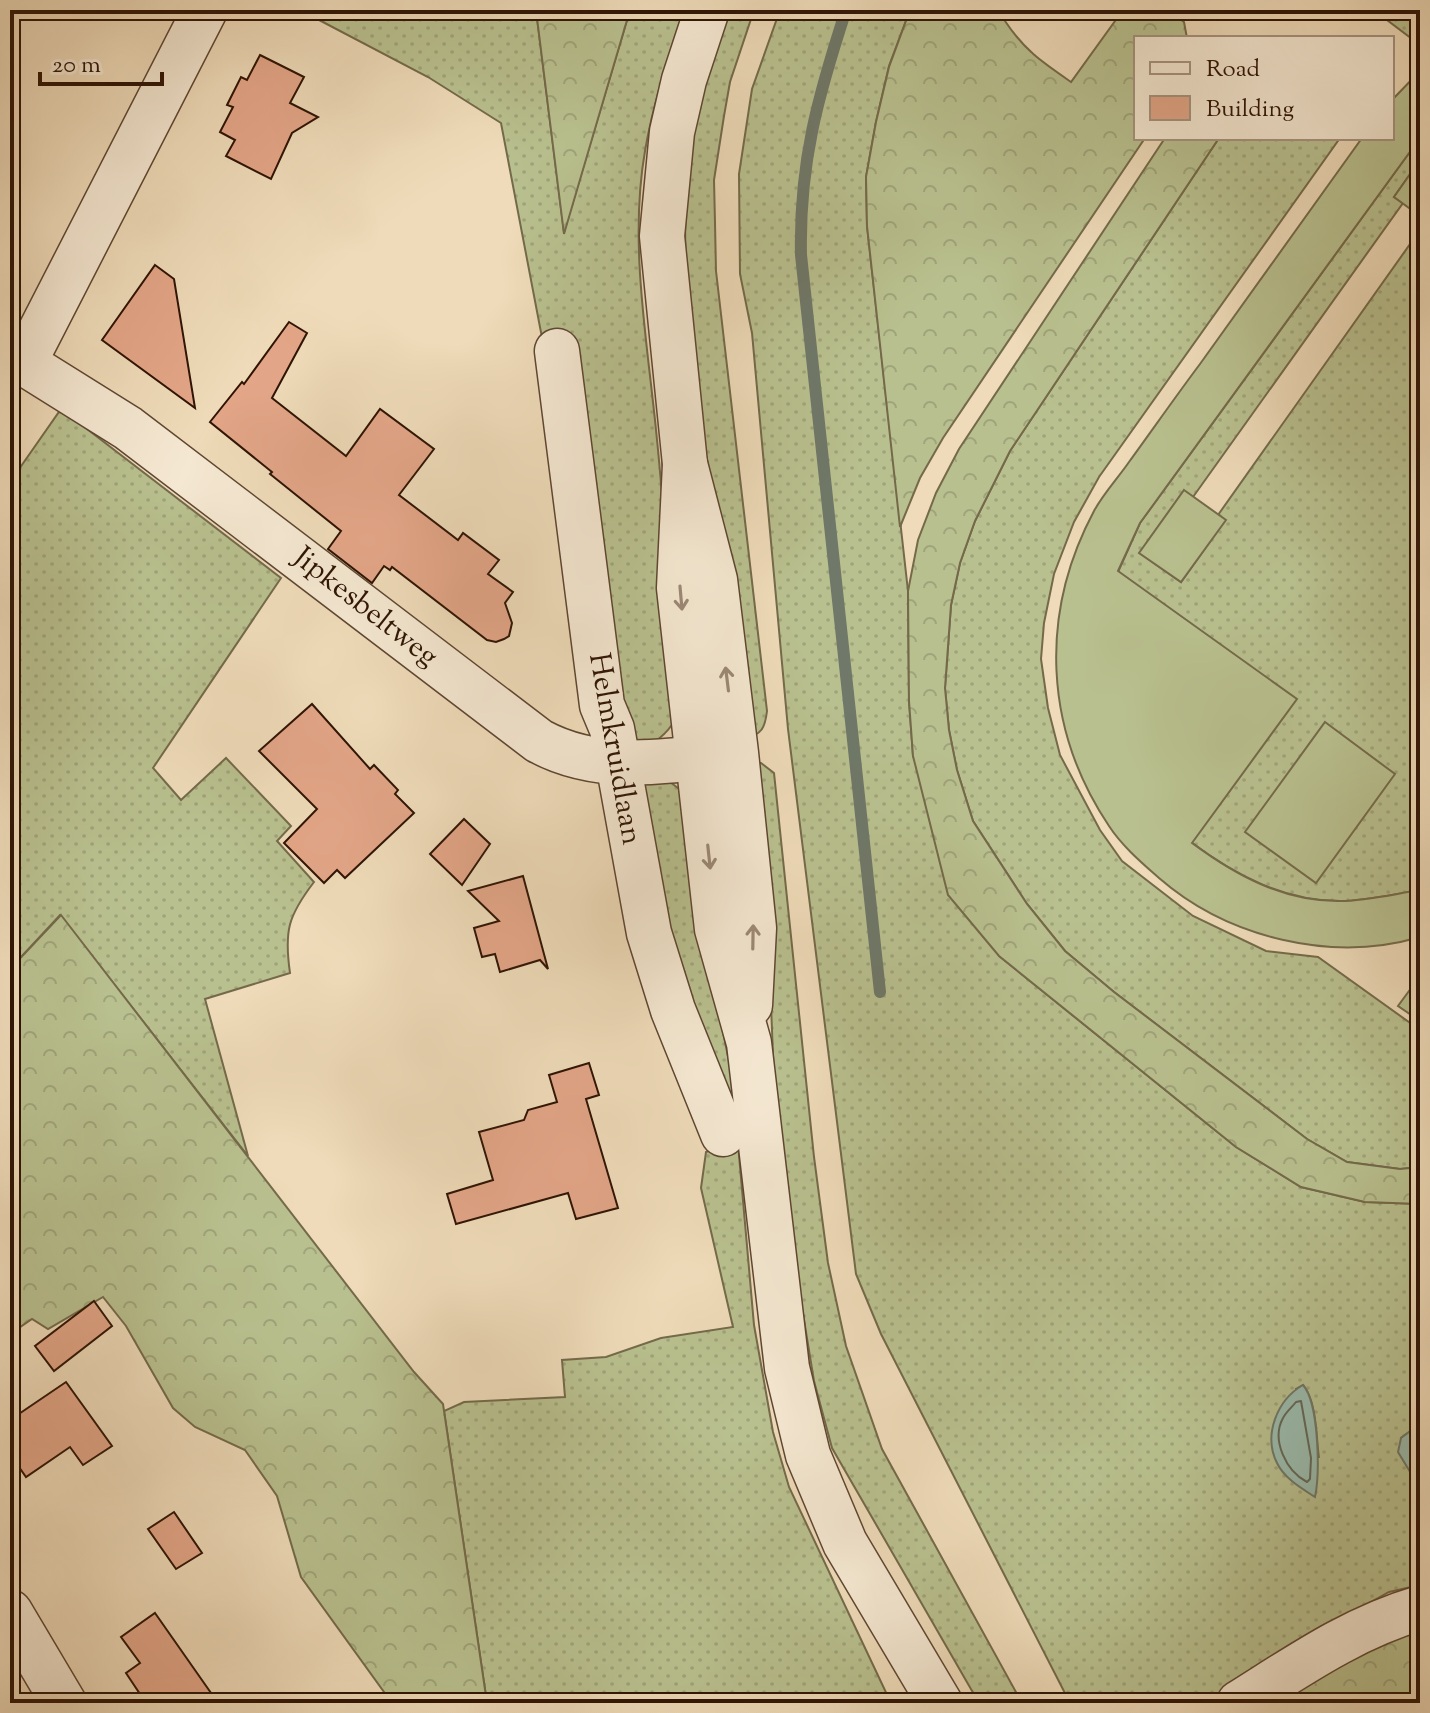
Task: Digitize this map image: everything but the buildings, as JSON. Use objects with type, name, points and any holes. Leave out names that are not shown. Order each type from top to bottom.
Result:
[{"type":"street","name":"Jipkesbeltweg","points":[[205,10],[17,360],[128,428],[539,741],[567,755],[618,763],[637,764],[717,755]]},
{"type":"street","points":[[707,10],[684,80],[672,132],[662,236],[685,464],[679,588],[717,755],[717,929],[749,1043],[787,1368],[808,1455],[845,1543],[940,1703]]},
{"type":"street","name":"Helmkruidlaan","points":[[557,351],[602,705],[612,729],[649,933],[673,1010],[723,1134]]},
{"type":"street","points":[[1239,1703],[1335,1642],[1371,1624],[1420,1608]]},
{"type":"street","points":[[10,1612],[64,1703]]},
{"type":"green space","points":[[300,10],[536,10],[564,232],[630,10],[684,10],[648,133],[639,220],[641,290],[663,501],[678,716],[665,734],[654,742],[633,748],[612,704],[501,123],[428,77]]},
{"type":"green space","points":[[536,10],[630,10],[564,234]]},
{"type":"green space","points":[[729,10],[754,10],[730,82],[714,180],[716,271],[767,711],[762,730],[745,739],[702,433],[689,316],[685,227],[695,126]]},
{"type":"green space","points":[[780,10],[910,10],[889,66],[866,177],[867,226],[908,591],[913,756],[999,956],[1236,1147],[1301,1187],[1365,1202],[1420,1204],[1420,1424],[1401,1438],[1412,1475],[1420,1481],[1420,1585],[1389,1592],[1307,1638],[1204,1703],[1070,1703],[881,1334],[856,1274],[788,729],[752,333],[740,274],[739,174],[752,89]],"holes":[[[1303,1385],[1313,1410],[1319,1458],[1296,1389]]]},
{"type":"green space","points":[[910,10],[1012,10],[1005,21],[1020,40],[1071,82],[1123,10],[1168,10],[1184,22],[1187,36],[1134,36],[1134,140],[1144,140],[943,438],[920,478],[900,527],[867,226],[866,177],[889,67]]},
{"type":"green space","points":[[1394,10],[1420,10],[1420,45],[1387,20]]},
{"type":"green space","points":[[1420,71],[1420,138],[1140,523],[1118,571],[1297,699],[1192,843],[1243,876],[1299,897],[1350,901],[1420,890],[1420,937],[1352,947],[1317,946],[1282,940],[1217,916],[1186,899],[1159,878],[1120,840],[1087,789],[1072,750],[1061,711],[1056,671],[1057,630],[1064,590],[1076,550],[1098,505],[1361,140],[1394,140],[1394,98]]},
{"type":"green space","points":[[1420,138],[1420,160],[1394,197],[1403,203],[1193,497],[1184,491],[1140,553],[1181,582],[1225,520],[1218,515],[1420,230],[1420,890],[1360,900],[1319,900],[1261,884],[1191,842],[1118,572],[1140,523]]},
{"type":"green space","points":[[1164,140],[1218,140],[1010,451],[975,521],[960,563],[951,605],[945,688],[949,730],[957,770],[973,821],[1027,904],[1065,951],[1307,1139],[1347,1162],[1400,1169],[1420,1167],[1420,1204],[1365,1202],[1301,1187],[1236,1147],[999,956],[948,895],[913,756],[908,591],[918,540],[936,493],[959,449]]},
{"type":"green space","points":[[1218,140],[1339,140],[1099,477],[1074,522],[1054,574],[1044,623],[1041,659],[1048,708],[1060,755],[1100,830],[1122,861],[1193,916],[1266,951],[1318,957],[1420,1030],[1420,1167],[1400,1169],[1347,1162],[1307,1139],[1114,992],[1065,951],[1027,904],[973,821],[957,770],[949,730],[945,688],[951,605],[960,563],[975,521],[1010,451]]},
{"type":"green space","points":[[1420,160],[1420,216],[1394,197]]},
{"type":"green space","points":[[61,409],[281,578],[153,768],[181,800],[226,758],[291,826],[277,841],[314,882],[298,905],[290,924],[290,973],[205,999],[248,1156],[60,915],[10,969],[10,482]]},
{"type":"green space","points":[[1184,490],[1226,520],[1181,582],[1139,553]]},
{"type":"green space","points":[[1325,722],[1395,774],[1316,883],[1245,832]]},
{"type":"green space","points":[[749,763],[761,763],[774,773],[814,1157],[828,1263],[846,1346],[882,1449],[1022,1703],[979,1703],[832,1448],[814,1381],[786,1210],[775,1106],[768,929]]},
{"type":"green space","points":[[642,780],[667,780],[685,793],[704,940],[732,1076],[754,1325],[773,1432],[789,1487],[891,1703],[487,1703],[444,1411],[464,1402],[565,1397],[562,1360],[606,1357],[661,1338],[733,1327],[701,1188],[706,1152],[724,1146],[659,911]]},
{"type":"green space","points":[[61,915],[414,1372],[443,1404],[487,1703],[392,1703],[301,1577],[277,1496],[245,1450],[195,1427],[173,1408],[126,1326],[103,1297],[48,1329],[32,1319],[10,1334],[10,969]]},
{"type":"green space","points":[[1420,976],[1420,1021],[1398,1006]]},
{"type":"green space","points":[[1420,1623],[1420,1703],[1280,1703],[1372,1640]]},
{"type":"water","points":[[1303,1385],[1315,1422],[1318,1456],[1315,1497],[1284,1473],[1273,1452],[1275,1419],[1286,1400]]},
{"type":"water","points":[[1420,1424],[1420,1481],[1412,1475],[1398,1452],[1401,1438]]},
{"type":"waterway","points":[[846,10],[812,130],[803,190],[801,255],[880,992]]}]
